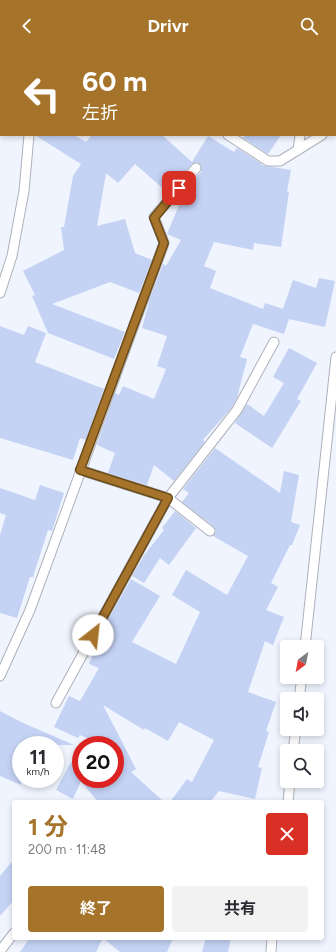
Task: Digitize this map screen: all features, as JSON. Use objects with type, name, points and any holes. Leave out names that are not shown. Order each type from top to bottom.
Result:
[{"type":"lane","points":[[0,293],[12,256],[24,191],[29,136]]},
{"type":"lane","points":[[230,136],[268,161],[280,161],[320,136]]},
{"type":"lane","points":[[298,150],[300,136]]},
{"type":"lane","points":[[0,676],[30,610],[164,243],[154,218],[196,168]]},
{"type":"lane","points":[[56,703],[168,498],[237,410],[274,342]]},
{"type":"lane","points":[[306,640],[336,357]]},
{"type":"lane","points":[[80,470],[168,498],[210,531]]},
{"type":"lane","points":[[288,800],[289,788]]},
{"type":"lane","points":[[0,952],[12,937]]},
{"type":"lane","points":[[271,952],[272,940]]},
{"type":"building","points":[[37,136],[76,136],[86,142],[91,136],[163,136],[192,162],[208,136],[234,152],[237,148],[262,164],[261,165],[291,170],[287,191],[289,192],[281,247],[254,243],[253,250],[214,242],[204,266],[216,271],[210,288],[263,309],[265,303],[283,309],[293,280],[316,288],[319,278],[335,281],[325,327],[289,319],[284,334],[253,324],[240,357],[247,359],[237,398],[232,407],[203,440],[205,442],[174,481],[154,465],[147,485],[108,473],[115,453],[97,445],[115,393],[119,395],[123,386],[154,399],[166,369],[157,366],[167,336],[142,328],[150,298],[163,264],[166,266],[181,240],[167,234],[180,203],[176,200],[201,172],[201,166],[197,162],[192,164],[167,192],[135,164],[118,183],[106,173],[97,226],[125,219],[135,253],[152,260],[139,293],[110,282],[52,304],[125,332],[114,359],[48,333],[32,296],[35,295],[23,271],[64,250],[61,227],[64,227],[73,176],[81,164]]},
{"type":"building","points":[[244,136],[280,136],[268,154],[243,138]]},
{"type":"building","points":[[0,326],[24,335],[28,326],[46,333],[35,362],[104,389],[86,440],[80,438],[73,460],[0,438]]},
{"type":"building","points":[[289,348],[317,363],[297,399],[301,401],[272,448],[235,423],[247,404],[264,416],[284,383],[273,377]]},
{"type":"building","points":[[215,448],[280,493],[284,471],[299,475],[291,522],[300,525],[292,545],[290,545],[271,583],[278,587],[266,610],[284,617],[273,645],[265,641],[248,692],[276,702],[266,731],[269,732],[258,767],[262,768],[255,799],[219,791],[212,800],[171,800],[187,779],[192,782],[214,740],[179,722],[168,741],[145,728],[144,730],[103,705],[119,736],[74,736],[54,727],[69,696],[80,701],[99,668],[89,664],[105,625],[131,579],[160,596],[132,642],[176,664],[200,612],[172,595],[186,570],[227,595],[248,556],[213,536],[216,531],[214,527],[182,502],[189,493],[183,489]]},
{"type":"building","points":[[40,485],[64,493],[52,531],[48,530],[33,577],[30,577],[17,618],[0,613],[0,535],[6,515],[0,513],[0,488],[35,500]]},
{"type":"building","points":[[175,511],[196,528],[169,565],[160,558],[144,583],[132,576],[145,554],[164,530],[162,528]]},
{"type":"building","points":[[0,711],[53,736],[12,736],[12,781],[0,776]]},
{"type":"building","points":[[64,741],[72,744],[64,745]]},
{"type":"building","points":[[124,746],[136,769],[131,772],[162,800],[96,800],[87,788],[124,788]]},
{"type":"building","points":[[71,762],[72,788],[78,788],[73,799],[56,790],[57,788],[64,788],[64,775]]},
{"type":"building","points":[[12,861],[12,902],[0,916],[0,876]]},
{"type":"building","points":[[29,940],[102,940],[96,952],[20,952]]},
{"type":"building","points":[[105,940],[172,940],[167,952],[120,952]]},
{"type":"building","points":[[205,940],[231,940],[228,952],[202,952]]},
{"type":"route","points":[[93,635],[168,498],[80,470],[164,243],[154,218],[179,188]]}]
